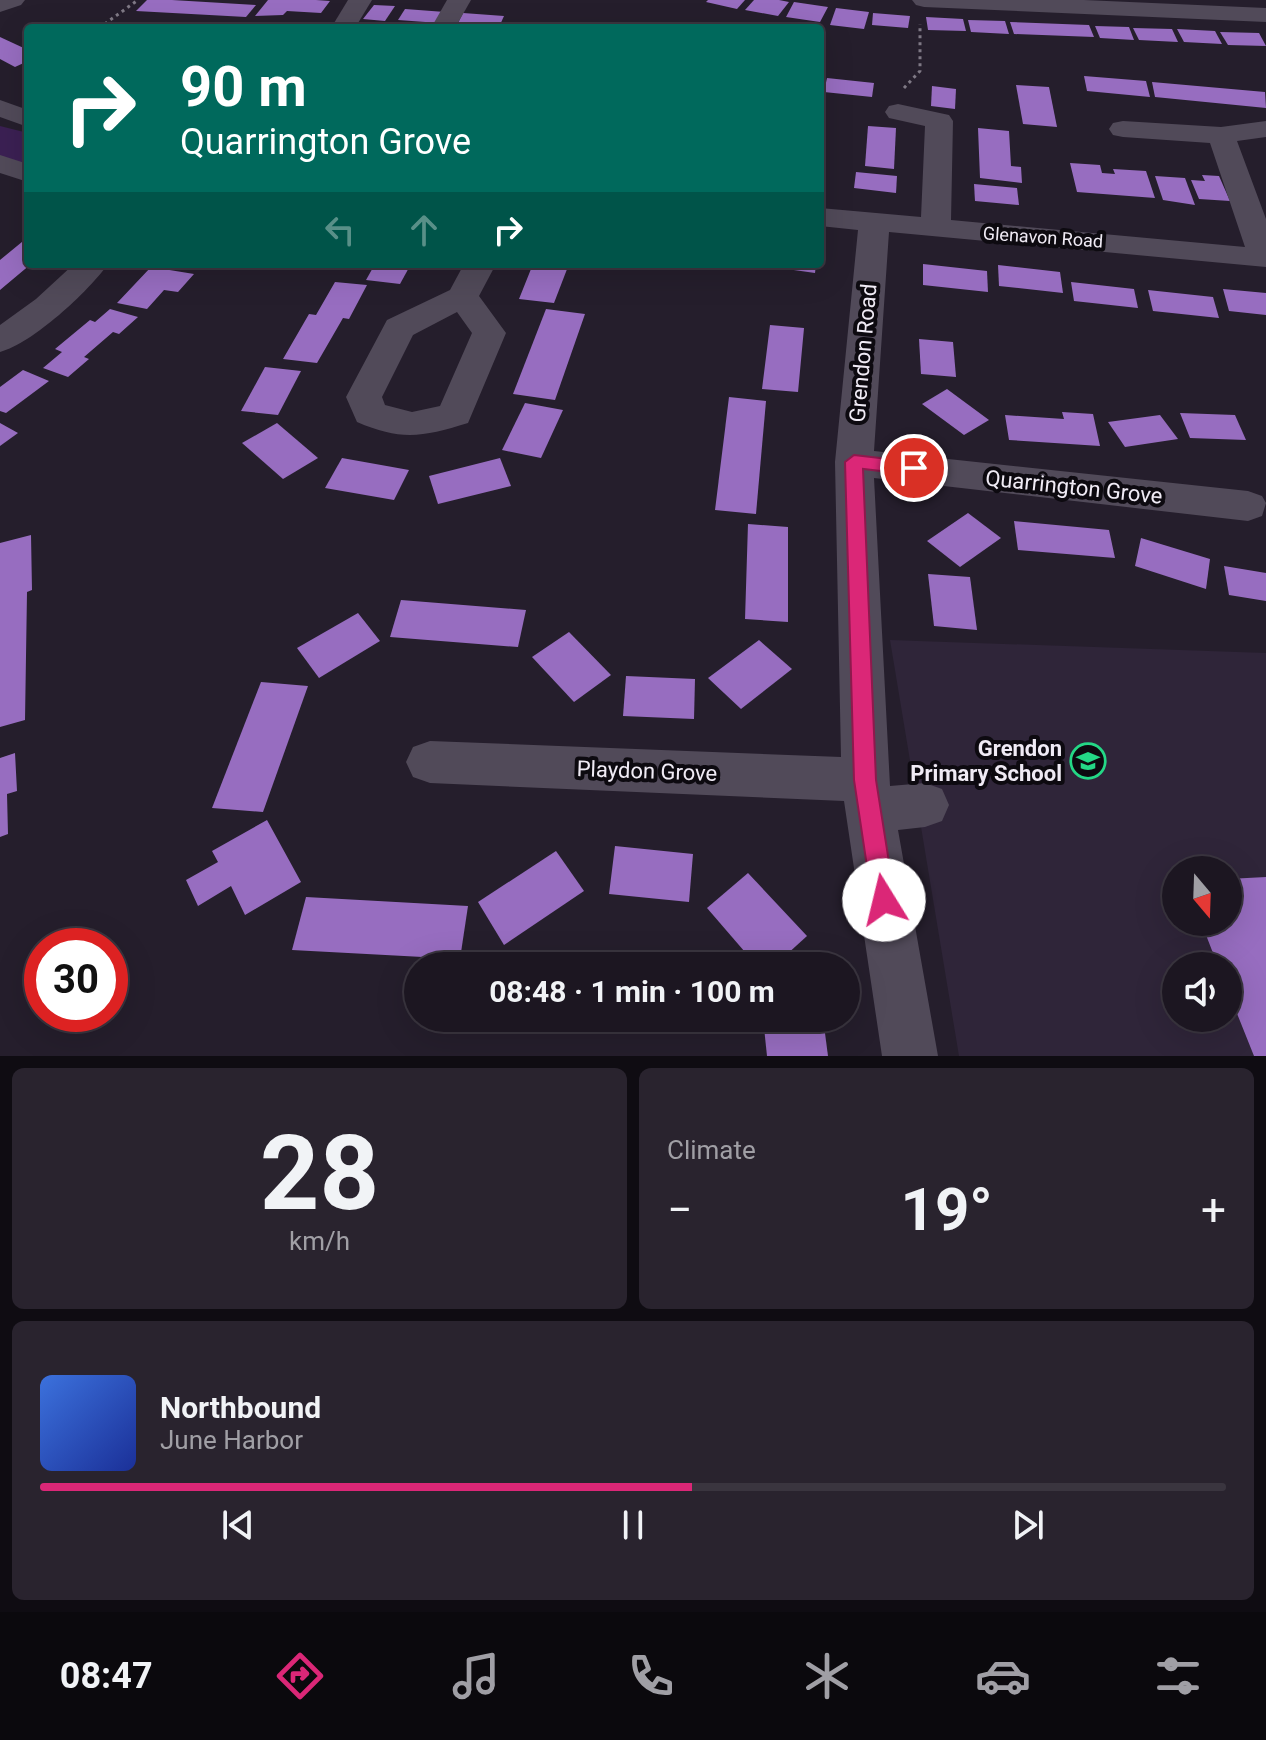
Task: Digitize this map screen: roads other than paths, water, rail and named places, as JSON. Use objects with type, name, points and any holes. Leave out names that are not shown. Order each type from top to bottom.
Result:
[{"type":"street","points":[[0,5],[13,0]]},
{"type":"street","points":[[345,24],[360,0]]},
{"type":"street","points":[[445,24],[459,0]]},
{"type":"street","points":[[922,7],[1011,3],[1266,15]]},
{"type":"street","points":[[898,112],[939,121],[936,230]]},
{"type":"street","points":[[1122,128],[1221,135],[1266,129]]},
{"type":"street","points":[[1221,135],[1265,258]]},
{"type":"street","points":[[0,164],[24,172]]},
{"type":"street","name":"Glenavon Road","points":[[824,217],[1265,258]]},
{"type":"street","name":"Grendon Road","points":[[874,223],[854,462],[867,795],[910,1056]]},
{"type":"street","points":[[0,341],[48,306],[88,268]]},
{"type":"street","points":[[463,296],[478,268]]},
{"type":"street","name":"Quarrington Grove","points":[[854,462],[1248,506]]},
{"type":"street","name":"Playdon Grove","points":[[430,762],[867,795],[925,805]]},
{"type":"place","name":"Grendon Primary School","points":[[1088,761]]}]
